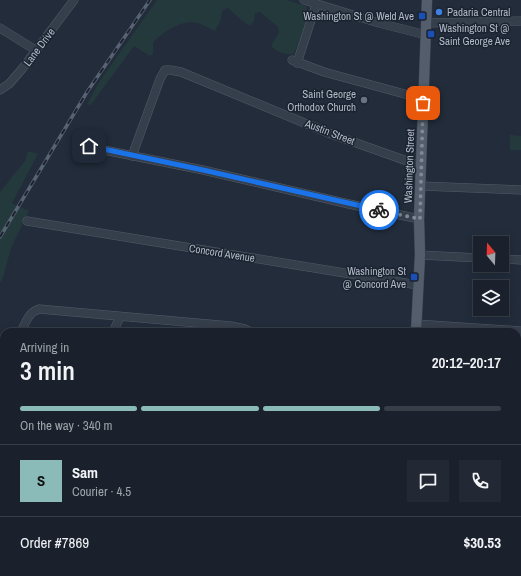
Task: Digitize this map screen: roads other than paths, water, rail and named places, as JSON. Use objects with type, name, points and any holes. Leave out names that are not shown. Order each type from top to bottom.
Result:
[{"type":"main road","name":"Washington Street","points":[[416,328],[420,255],[421,166],[427,0]]},
{"type":"street","name":"Lane Drive","points":[[0,90],[9,84],[37,51],[74,0]]},
{"type":"street","points":[[304,0],[426,35]]},
{"type":"street","points":[[316,4],[295,61],[324,72],[423,99]]},
{"type":"street","points":[[427,24],[521,21]]},
{"type":"street","points":[[0,28],[37,51]]},
{"type":"street","name":"Austin Street","points":[[132,156],[160,79],[166,70],[173,70],[216,86],[331,134],[421,166]]},
{"type":"street","points":[[89,146],[420,219]]},
{"type":"street","points":[[421,186],[521,190]]},
{"type":"street","name":"Concord Avenue","points":[[27,221],[418,285]]},
{"type":"street","points":[[420,255],[473,258]]},
{"type":"street","points":[[509,259],[521,260]]},
{"type":"street","points":[[23,328],[33,311],[39,309],[240,328]]},
{"type":"street","points":[[115,328],[120,316]]},
{"type":"street","points":[[416,328],[468,328]]},
{"type":"railway","points":[[0,237],[87,92],[150,0]]},
{"type":"place","name":"Padaria Central","points":[[439,12]]},
{"type":"place","name":"Washington St @ Weld Ave","points":[[422,16]]},
{"type":"place","name":"Washington St @ Saint George Ave","points":[[431,34]]},
{"type":"place","name":"Saint George Orthodox Church","points":[[364,100]]},
{"type":"place","name":"Washington St @ Concord Ave","points":[[414,277]]}]
